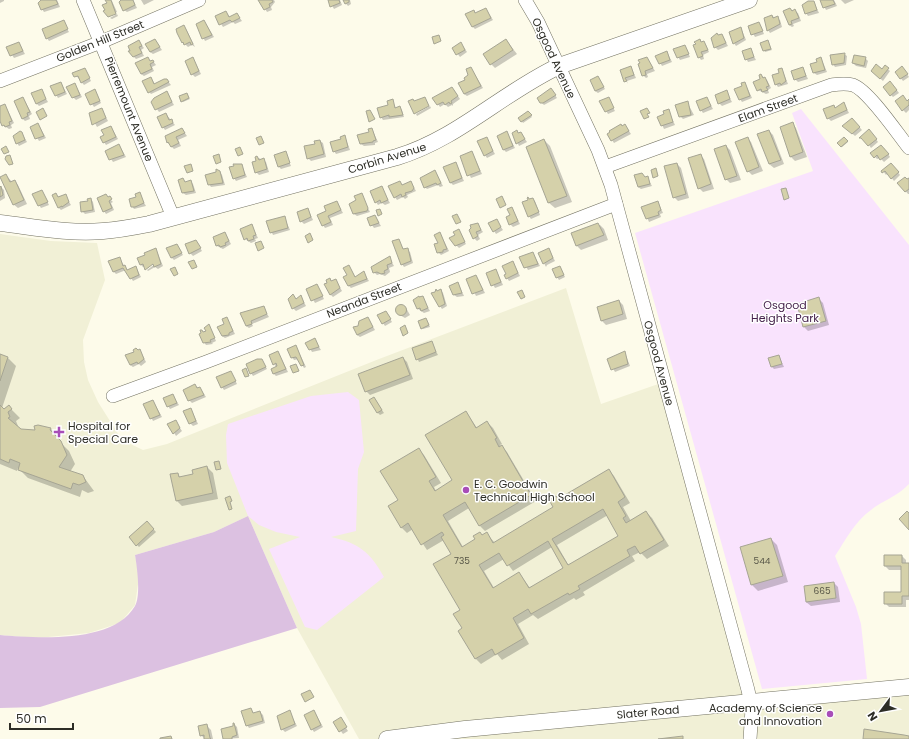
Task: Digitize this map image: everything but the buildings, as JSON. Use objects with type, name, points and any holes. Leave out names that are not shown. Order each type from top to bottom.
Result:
[{"type":"main road","name":"Corbin Avenue","points":[[0,222],[66,231],[96,232],[134,227],[389,159],[422,148],[451,134],[540,76],[558,66],[749,0]]},
{"type":"main road","name":"Slater Road","points":[[387,739],[465,729],[909,687]]},
{"type":"street","name":"Pierremount Avenue","points":[[84,0],[173,217]]},
{"type":"street","name":"Golden Hill Street","points":[[0,80],[101,42],[198,0]]},
{"type":"street","name":"Osgood Avenue","points":[[525,0],[538,22],[605,167],[751,702],[750,739]]},
{"type":"street","name":"Elam Street","points":[[605,167],[831,85],[843,83],[854,86],[864,92],[909,148]]},
{"type":"street","name":"Neanda Street","points":[[113,396],[206,362],[616,204]]},
{"type":"shaded area","name":"E. C. Goodwin Technical High School","points":[[0,234],[51,241],[97,243],[105,280],[83,340],[84,362],[88,380],[98,402],[122,440],[143,450],[167,444],[379,359],[566,288],[601,404],[664,382],[751,702],[909,687],[909,739],[359,739],[297,628],[248,516],[214,532],[135,555],[139,577],[135,605],[120,623],[89,633],[38,638],[0,635]]},
{"type":"shaded area","points":[[248,516],[297,628],[40,707],[0,708],[0,635],[34,637],[73,636],[92,633],[110,627],[124,618],[135,606],[137,601],[138,581],[135,555],[214,532]]},
{"type":"green space","name":"Osgood Heights Park","points":[[801,109],[909,245],[909,484],[865,515],[851,532],[835,556],[856,607],[861,624],[867,679],[762,689],[635,233],[813,171],[792,113]]},
{"type":"green space","points":[[348,392],[359,400],[364,452],[358,469],[356,531],[331,537],[349,542],[363,550],[374,561],[384,577],[317,630],[305,627],[269,549],[300,537],[276,532],[259,525],[248,516],[227,463],[226,435],[228,424],[311,396]]},
{"type":"place","name":"Hospital for Special Care","points":[[59,432]]},
{"type":"place","name":"E. C. Goodwin Technical High School","points":[[466,490]]},
{"type":"place","name":"Academy of Science and Innovation","points":[[830,714]]}]
